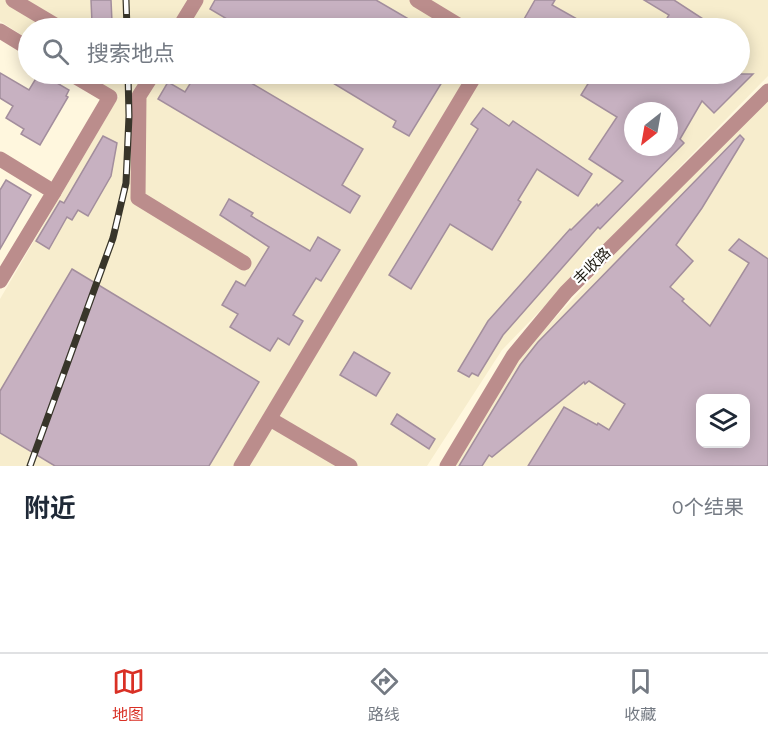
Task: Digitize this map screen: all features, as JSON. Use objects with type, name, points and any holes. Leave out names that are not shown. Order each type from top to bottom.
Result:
[{"type":"street","points":[[13,0],[43,18]]},
{"type":"street","points":[[185,18],[196,0]]},
{"type":"street","points":[[417,0],[447,18]]},
{"type":"street","points":[[0,31],[18,42]]},
{"type":"street","points":[[0,281],[110,97],[88,84]]},
{"type":"street","points":[[147,84],[140,96],[138,198],[244,263]]},
{"type":"street","points":[[241,466],[470,84]]},
{"type":"street","name":"丰收路","points":[[447,466],[513,356],[566,292],[768,91]]},
{"type":"street","points":[[0,159],[54,192]]},
{"type":"street","points":[[270,419],[350,466]]},
{"type":"shaded area","points":[[0,0],[768,0],[768,76],[502,350],[427,466],[0,466],[0,299],[119,96],[100,84],[750,84],[750,18],[18,18],[18,33],[0,21]]},
{"type":"shaded area","points":[[768,91],[768,466],[449,466],[527,348]]},
{"type":"building","points":[[91,0],[111,0],[112,18],[92,18]]},
{"type":"building","points":[[215,0],[376,0],[407,18],[225,18],[210,9]]},
{"type":"building","points":[[535,0],[555,0],[552,5],[575,18],[525,18]]},
{"type":"building","points":[[644,0],[674,0],[702,18],[667,18],[669,15]]},
{"type":"building","points":[[0,73],[29,90],[33,84],[59,84],[69,90],[66,96],[68,97],[40,145],[21,134],[24,129],[6,118],[13,106],[0,98]]},
{"type":"building","points":[[167,84],[171,84],[185,92],[190,84],[253,84],[363,149],[342,185],[360,196],[350,213],[158,99]]},
{"type":"building","points":[[335,84],[441,84],[409,136],[393,127],[396,121]]},
{"type":"building","points":[[588,84],[743,84],[714,113],[702,101],[680,139],[684,143],[678,149],[678,102],[624,102],[624,156],[671,156],[600,229],[598,227],[503,335],[478,376],[472,373],[469,377],[458,371],[488,321],[570,229],[623,181],[589,159],[617,117],[581,95]]},
{"type":"building","points":[[483,108],[509,126],[513,121],[592,174],[578,196],[537,169],[518,200],[521,202],[492,250],[450,224],[411,289],[389,275],[478,129],[471,124]]},
{"type":"building","points":[[740,135],[744,139],[702,208],[676,245],[693,261],[670,287],[710,326],[749,263],[729,250],[739,239],[768,259],[768,466],[528,466],[564,407],[609,430],[625,404],[589,381],[585,384],[584,382],[492,457],[489,455],[482,466],[459,466],[520,365],[538,342]]},
{"type":"building","points":[[103,136],[117,143],[111,176],[88,216],[78,210],[72,220],[67,217],[49,249],[36,241],[60,201],[64,203]]},
{"type":"building","points":[[6,180],[31,195],[0,249],[0,190]]},
{"type":"building","points":[[229,199],[253,213],[251,216],[310,251],[318,237],[340,250],[321,281],[316,278],[293,315],[303,321],[289,345],[278,338],[270,351],[230,327],[238,314],[222,305],[236,281],[245,286],[269,247],[220,215]]},
{"type":"building","points":[[72,269],[259,382],[209,466],[55,466],[0,433],[0,391]]},
{"type":"building","points":[[354,352],[390,373],[376,396],[340,375]]},
{"type":"building","points":[[397,414],[435,439],[429,449],[391,424]]},
{"type":"railway","points":[[126,0],[127,18]]},
{"type":"railway","points":[[30,466],[113,238],[126,183],[128,84]]}]
